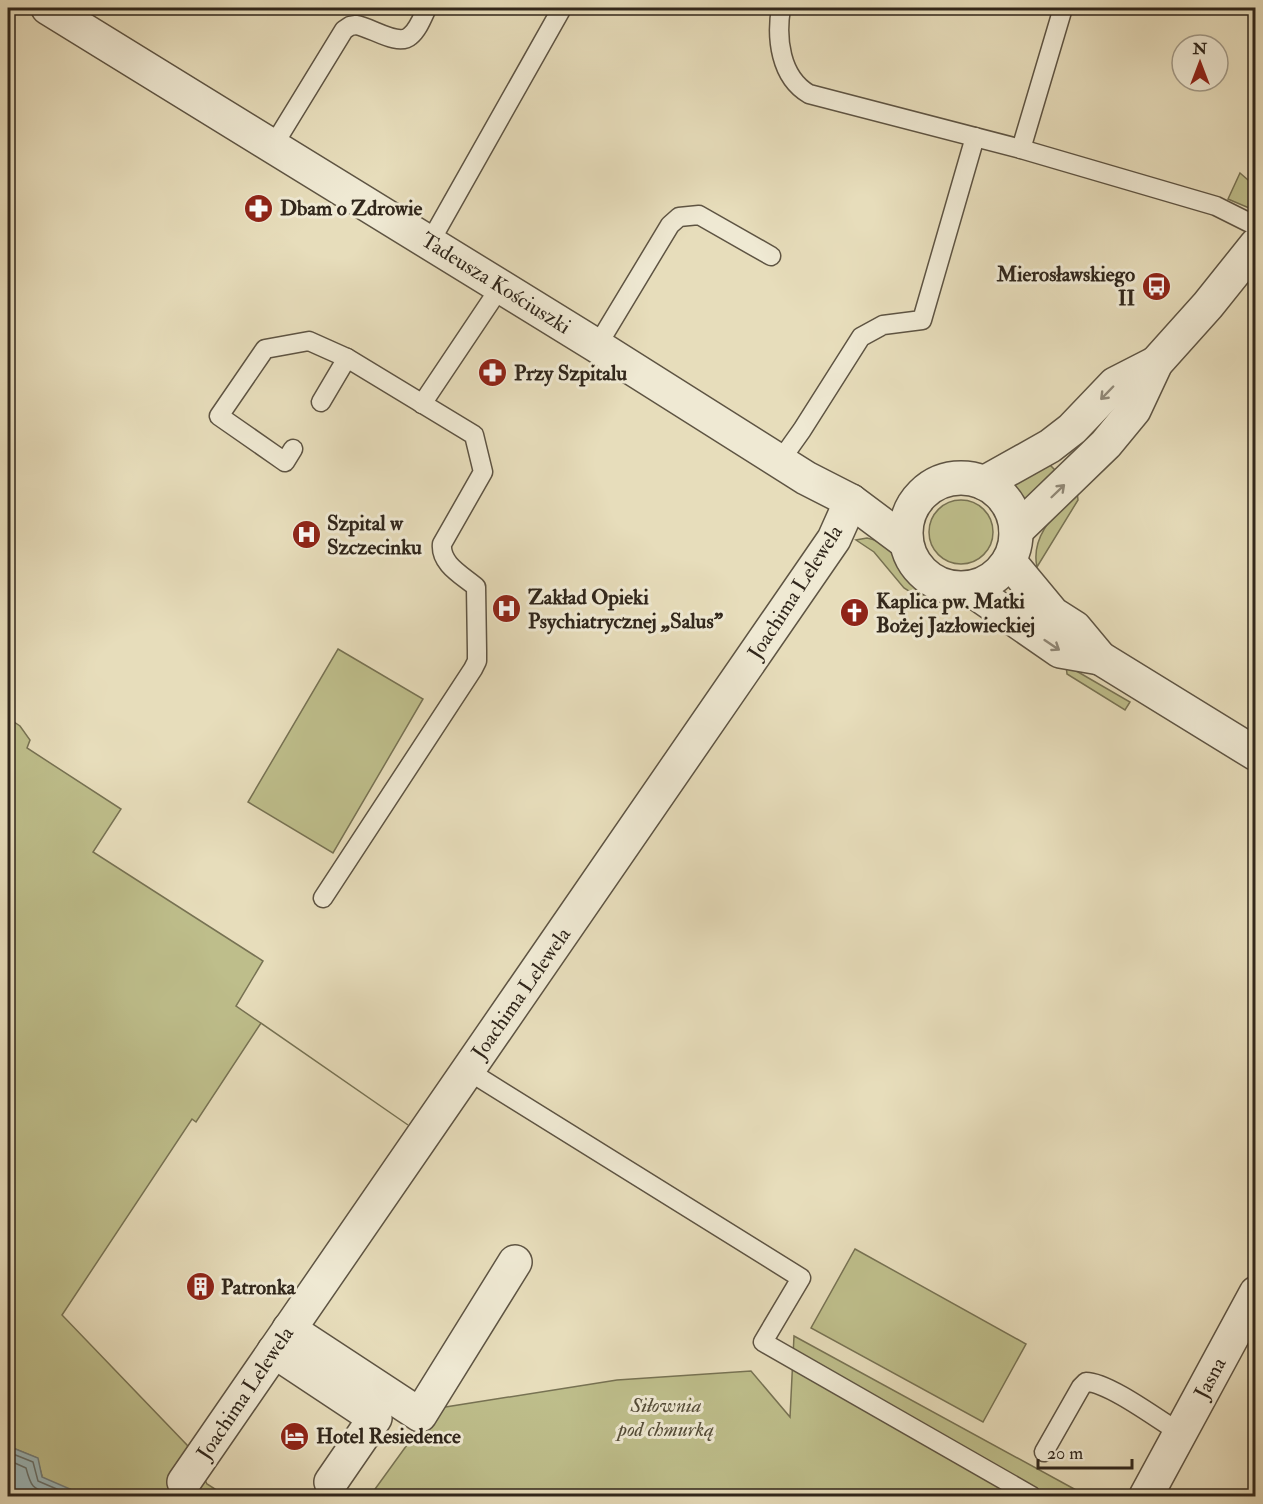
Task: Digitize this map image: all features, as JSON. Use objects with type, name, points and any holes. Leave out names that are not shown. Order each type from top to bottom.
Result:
[{"type":"street","name":"Tadeusza Kościuszki","points":[[48,8],[501,286],[806,478],[852,501],[906,542]]},
{"type":"street","points":[[1256,246],[1156,363],[1134,410],[1106,444],[1012,546],[998,574],[984,583],[969,588],[947,587],[927,578],[913,562],[906,542],[906,521],[915,502],[934,484],[959,477],[984,483],[1001,495],[1012,511],[1012,546],[1053,614],[1075,628],[1100,658],[1256,754]]},
{"type":"street","points":[[984,483],[1050,446],[1072,429],[1115,384],[1156,363]]},
{"type":"street","name":"Tadeusza Kościuszki","points":[[852,501],[915,502]]},
{"type":"street","name":"Joachima Lelewela","points":[[184,1482],[834,539],[852,501]]},
{"type":"street","points":[[969,588],[1060,651],[1100,658]]},
{"type":"street","points":[[282,1340],[420,1415],[515,1262]]},
{"type":"street","name":"Jasna","points":[[1146,1497],[1256,1293]]},
{"type":"street","points":[[282,1340],[375,1418],[331,1482]]},
{"type":"lane","points":[[273,146],[344,30],[356,25],[394,39],[407,39],[412,35],[428,8]]},
{"type":"lane","points":[[430,242],[562,8]]},
{"type":"lane","points":[[781,8],[779,20],[781,50],[789,75],[800,89],[809,94],[1021,149],[1216,206],[1256,226]]},
{"type":"lane","points":[[1021,149],[1063,8]]},
{"type":"lane","points":[[780,461],[861,338],[883,325],[922,320],[975,137]]},
{"type":"lane","points":[[597,346],[670,225],[679,217],[699,215],[771,256]]},
{"type":"lane","points":[[423,404],[501,286]]},
{"type":"lane","points":[[293,449],[285,462],[219,416],[265,349],[309,340],[347,358],[474,435],[483,472],[442,544],[441,553],[446,562],[476,587],[477,661],[447,711],[323,898]]},
{"type":"lane","points":[[321,402],[347,358]]},
{"type":"lane","points":[[467,1071],[801,1278],[763,1342],[1032,1497]]},
{"type":"lane","points":[[1044,1452],[1086,1382],[1093,1382],[1127,1400],[1180,1433]]},
{"type":"green space","points":[[1240,173],[1255,186],[1254,207],[1249,208],[1228,199]]},
{"type":"green space","points":[[1046,461],[1060,475],[1025,507],[1009,482]]},
{"type":"green space","points":[[1077,491],[1078,500],[1037,567],[1037,545],[1041,534]]},
{"type":"green space","points":[[955,500],[967,500],[984,509],[991,520],[993,532],[991,544],[984,555],[967,564],[955,564],[943,559],[934,550],[929,538],[929,526],[934,514],[943,505]]},
{"type":"green space","points":[[867,538],[886,547],[932,592],[926,602],[904,588],[874,552],[856,540]]},
{"type":"green space","points":[[338,649],[423,699],[333,853],[248,802]]},
{"type":"green space","points":[[1066,665],[1130,702],[1125,710],[1067,674]]},
{"type":"green space","points":[[8,718],[20,726],[30,740],[27,748],[121,809],[93,852],[263,961],[236,1006],[261,1023],[196,1122],[192,1119],[62,1315],[187,1445],[207,1484],[226,1496],[14,1496],[42,1476],[37,1458],[8,1446]]},
{"type":"green space","points":[[855,1249],[1026,1344],[983,1422],[811,1328]]},
{"type":"green space","name":"Siłownia pod chmurką","points":[[794,1336],[1087,1496],[370,1496],[433,1409],[617,1380],[751,1371],[790,1417]]},
{"type":"water","points":[[8,1446],[38,1458],[42,1477],[86,1496],[8,1496]]},
{"type":"place","name":"Dbam o Zdrowie","points":[[259,208]]},
{"type":"place","name":"Mierosławskiego II","points":[[1156,286]]},
{"type":"place","name":"Przy Szpitalu","points":[[493,373]]},
{"type":"place","name":"Szpital w Szczecinku","points":[[306,535]]},
{"type":"place","name":"Zakład Opieki Psychiatrycznej „Salus”","points":[[507,609]]},
{"type":"place","name":"Kaplica pw. Matki Bożej Jazłowieckiej","points":[[855,613]]},
{"type":"place","name":"Patronka","points":[[200,1287]]},
{"type":"place","name":"Hotel Resiedence","points":[[295,1436]]}]
